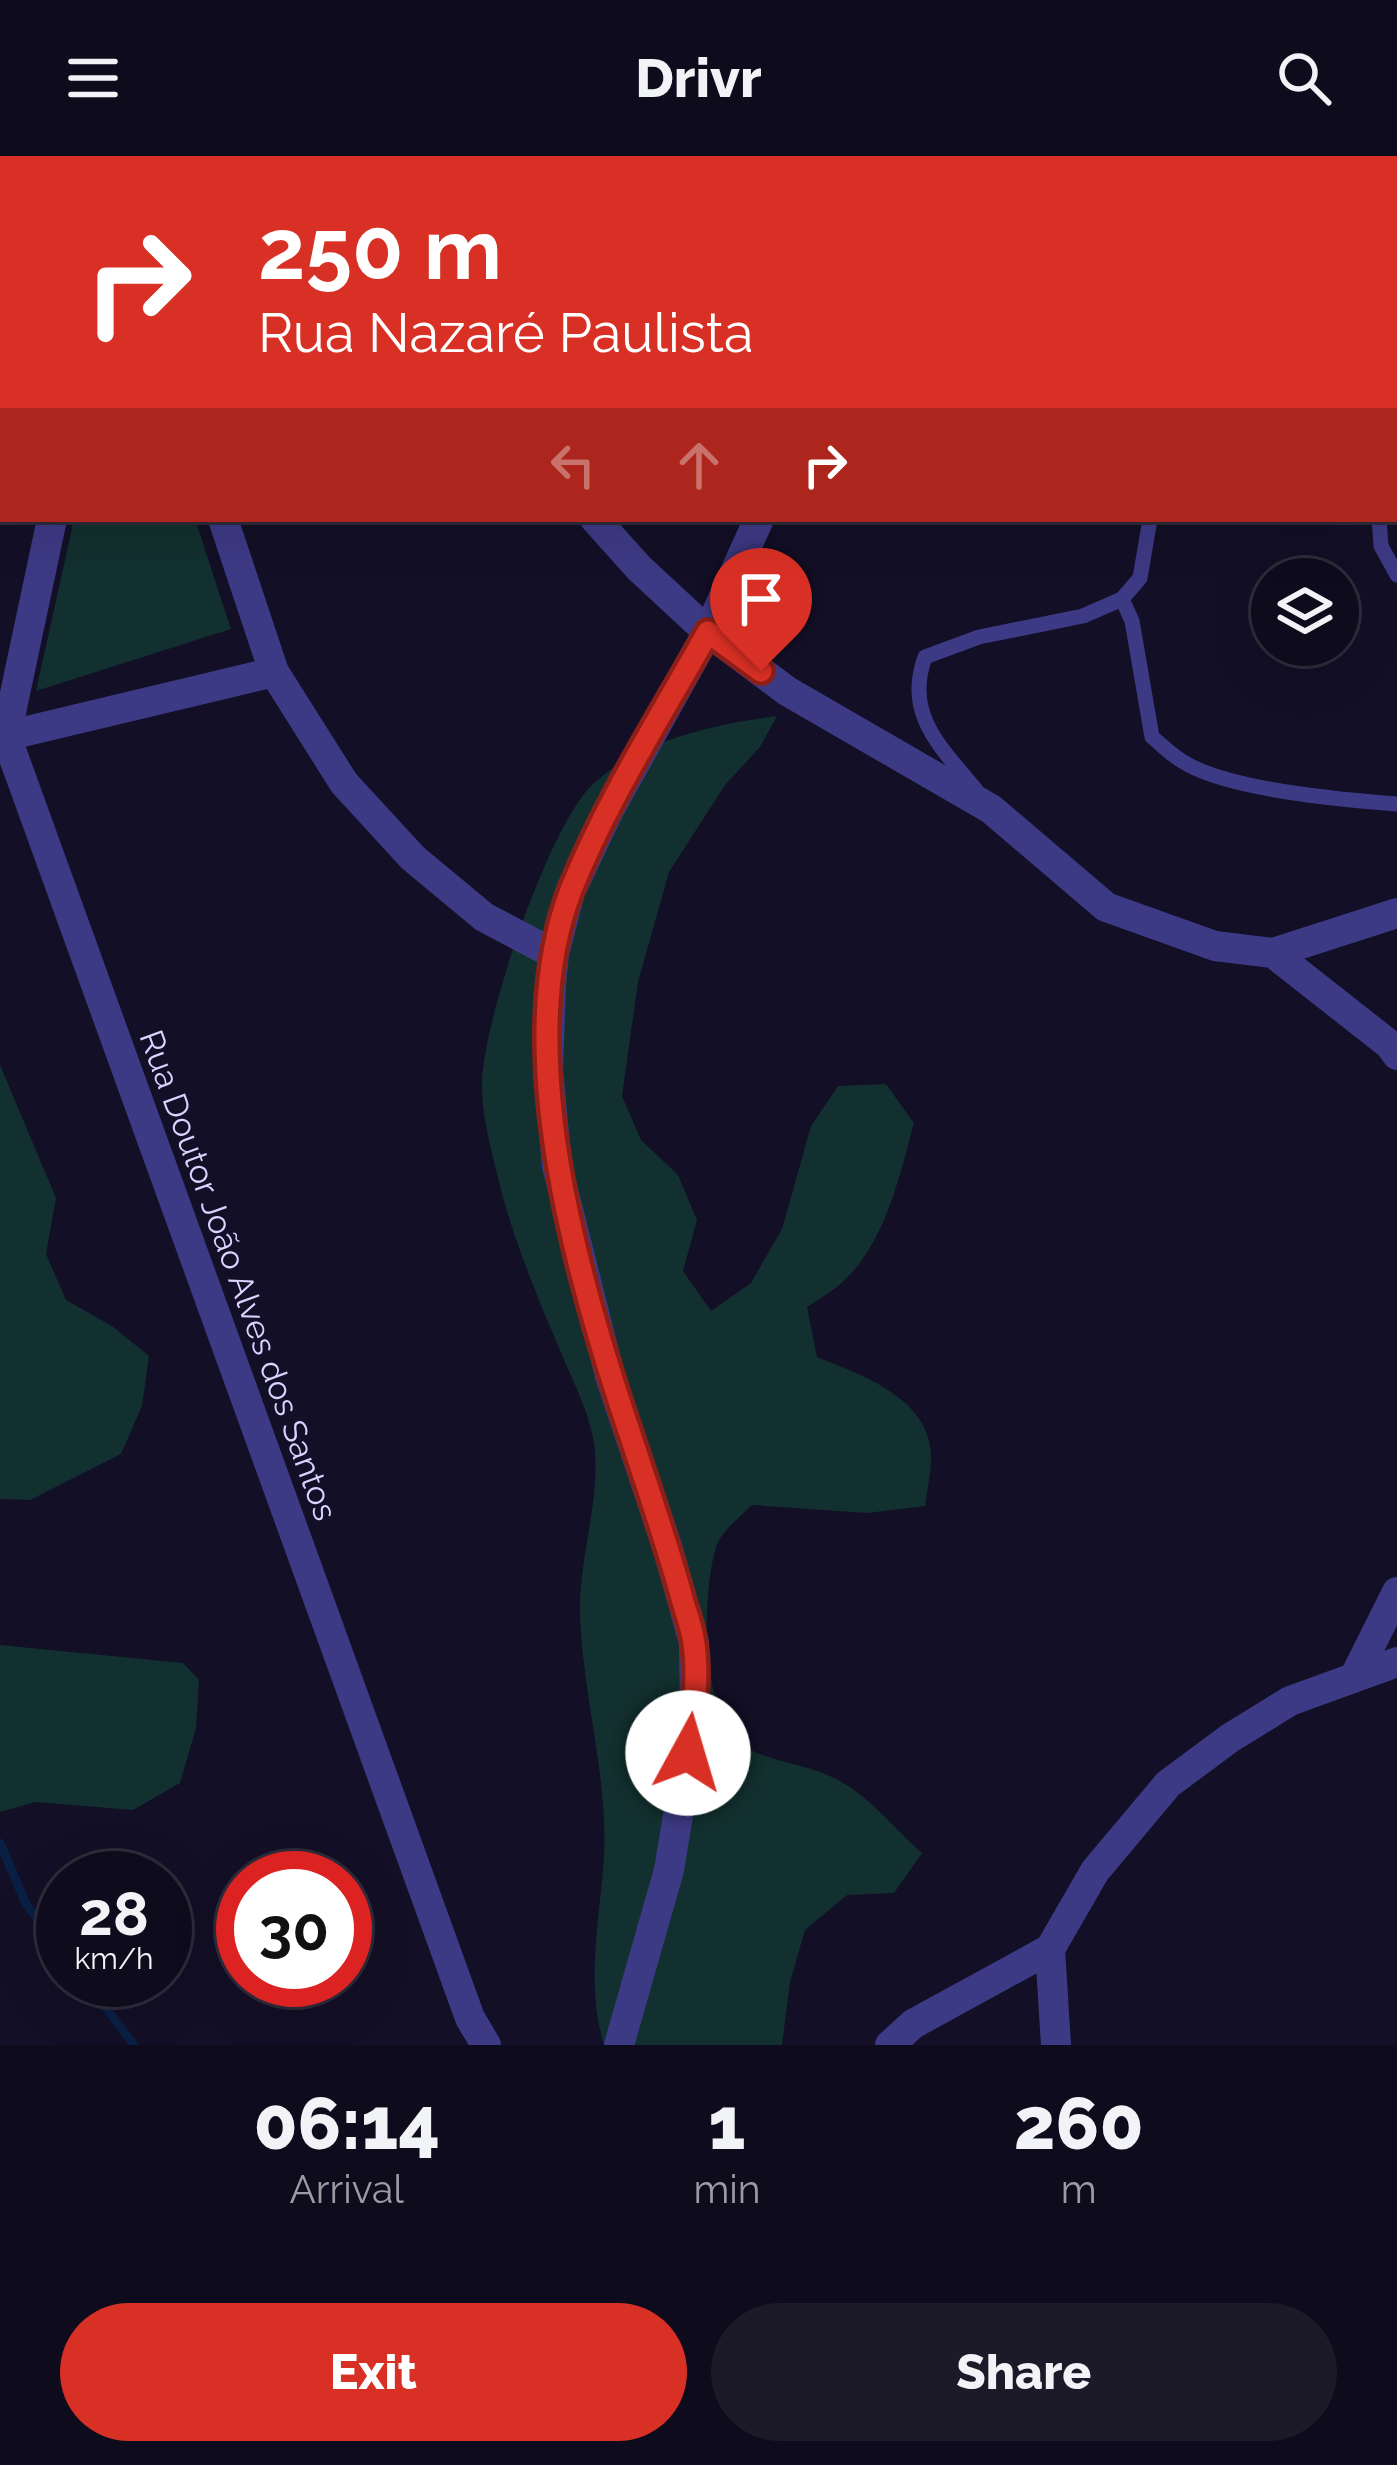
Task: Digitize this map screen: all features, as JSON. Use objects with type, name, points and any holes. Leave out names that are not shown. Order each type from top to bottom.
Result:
[{"type":"street","points":[[51,522],[3,734],[274,672]]},
{"type":"street","points":[[224,522],[274,672],[344,783],[413,858],[484,917],[554,954]]},
{"type":"street","points":[[598,522],[708,632],[787,691],[991,809],[1106,907],[1215,946],[1273,953],[1397,914]]},
{"type":"street","points":[[619,2045],[669,1870],[694,1713],[694,1643],[610,1376],[557,1166],[548,1069],[554,954],[570,892],[608,810],[708,632],[758,522]]},
{"type":"street","name":"Rua Doutor João Alves dos Santos","points":[[3,734],[470,2018],[486,2045]]},
{"type":"street","points":[[1319,989],[1325,962],[1340,932]]},
{"type":"street","points":[[1273,953],[1397,1055]]},
{"type":"street","points":[[1355,1676],[1397,1592]]},
{"type":"street","points":[[890,2045],[913,2024],[1050,1949],[1094,1870],[1168,1784],[1290,1701],[1397,1662]]},
{"type":"street","points":[[1050,1949],[1056,2045]]},
{"type":"lane","points":[[991,809],[936,740],[916,699],[916,680],[925,657],[979,638],[1083,616],[1122,599],[1140,578],[1149,522]]},
{"type":"lane","points":[[1379,522],[1381,546],[1397,575]]},
{"type":"lane","points":[[1122,599],[1132,621],[1152,737],[1184,764],[1234,781],[1397,804]]},
{"type":"green space","points":[[73,522],[196,522],[231,629],[36,691]]},
{"type":"green space","points":[[777,716],[760,747],[725,785],[669,872],[638,982],[622,1096],[641,1140],[678,1175],[697,1220],[683,1271],[711,1311],[751,1283],[782,1229],[811,1126],[838,1086],[886,1084],[914,1123],[890,1206],[872,1245],[846,1279],[807,1307],[817,1357],[891,1392],[920,1420],[931,1458],[925,1506],[867,1513],[752,1505],[716,1547],[707,1625],[712,1686],[732,1735],[760,1754],[845,1784],[922,1853],[894,1893],[847,1895],[805,1930],[790,1982],[782,2045],[604,2045],[595,1975],[604,1825],[580,1613],[595,1451],[586,1411],[506,1207],[484,1112],[484,1059],[505,976],[538,882],[576,806],[593,784],[656,745],[704,729]]},
{"type":"green space","points":[[0,1065],[56,1198],[46,1254],[66,1300],[112,1326],[149,1356],[142,1406],[121,1454],[30,1500],[0,1499]]},
{"type":"green space","points":[[0,1645],[183,1663],[199,1680],[196,1728],[180,1783],[133,1810],[36,1802],[0,1812]]},
{"type":"waterway","points":[[0,1843],[36,1917]]},
{"type":"waterway","points":[[105,2007],[134,2045]]},
{"type":"route","points":[[688,1753],[694,1713],[694,1643],[610,1376],[557,1166],[548,1069],[551,985],[570,892],[608,810],[708,632],[761,671]]}]
